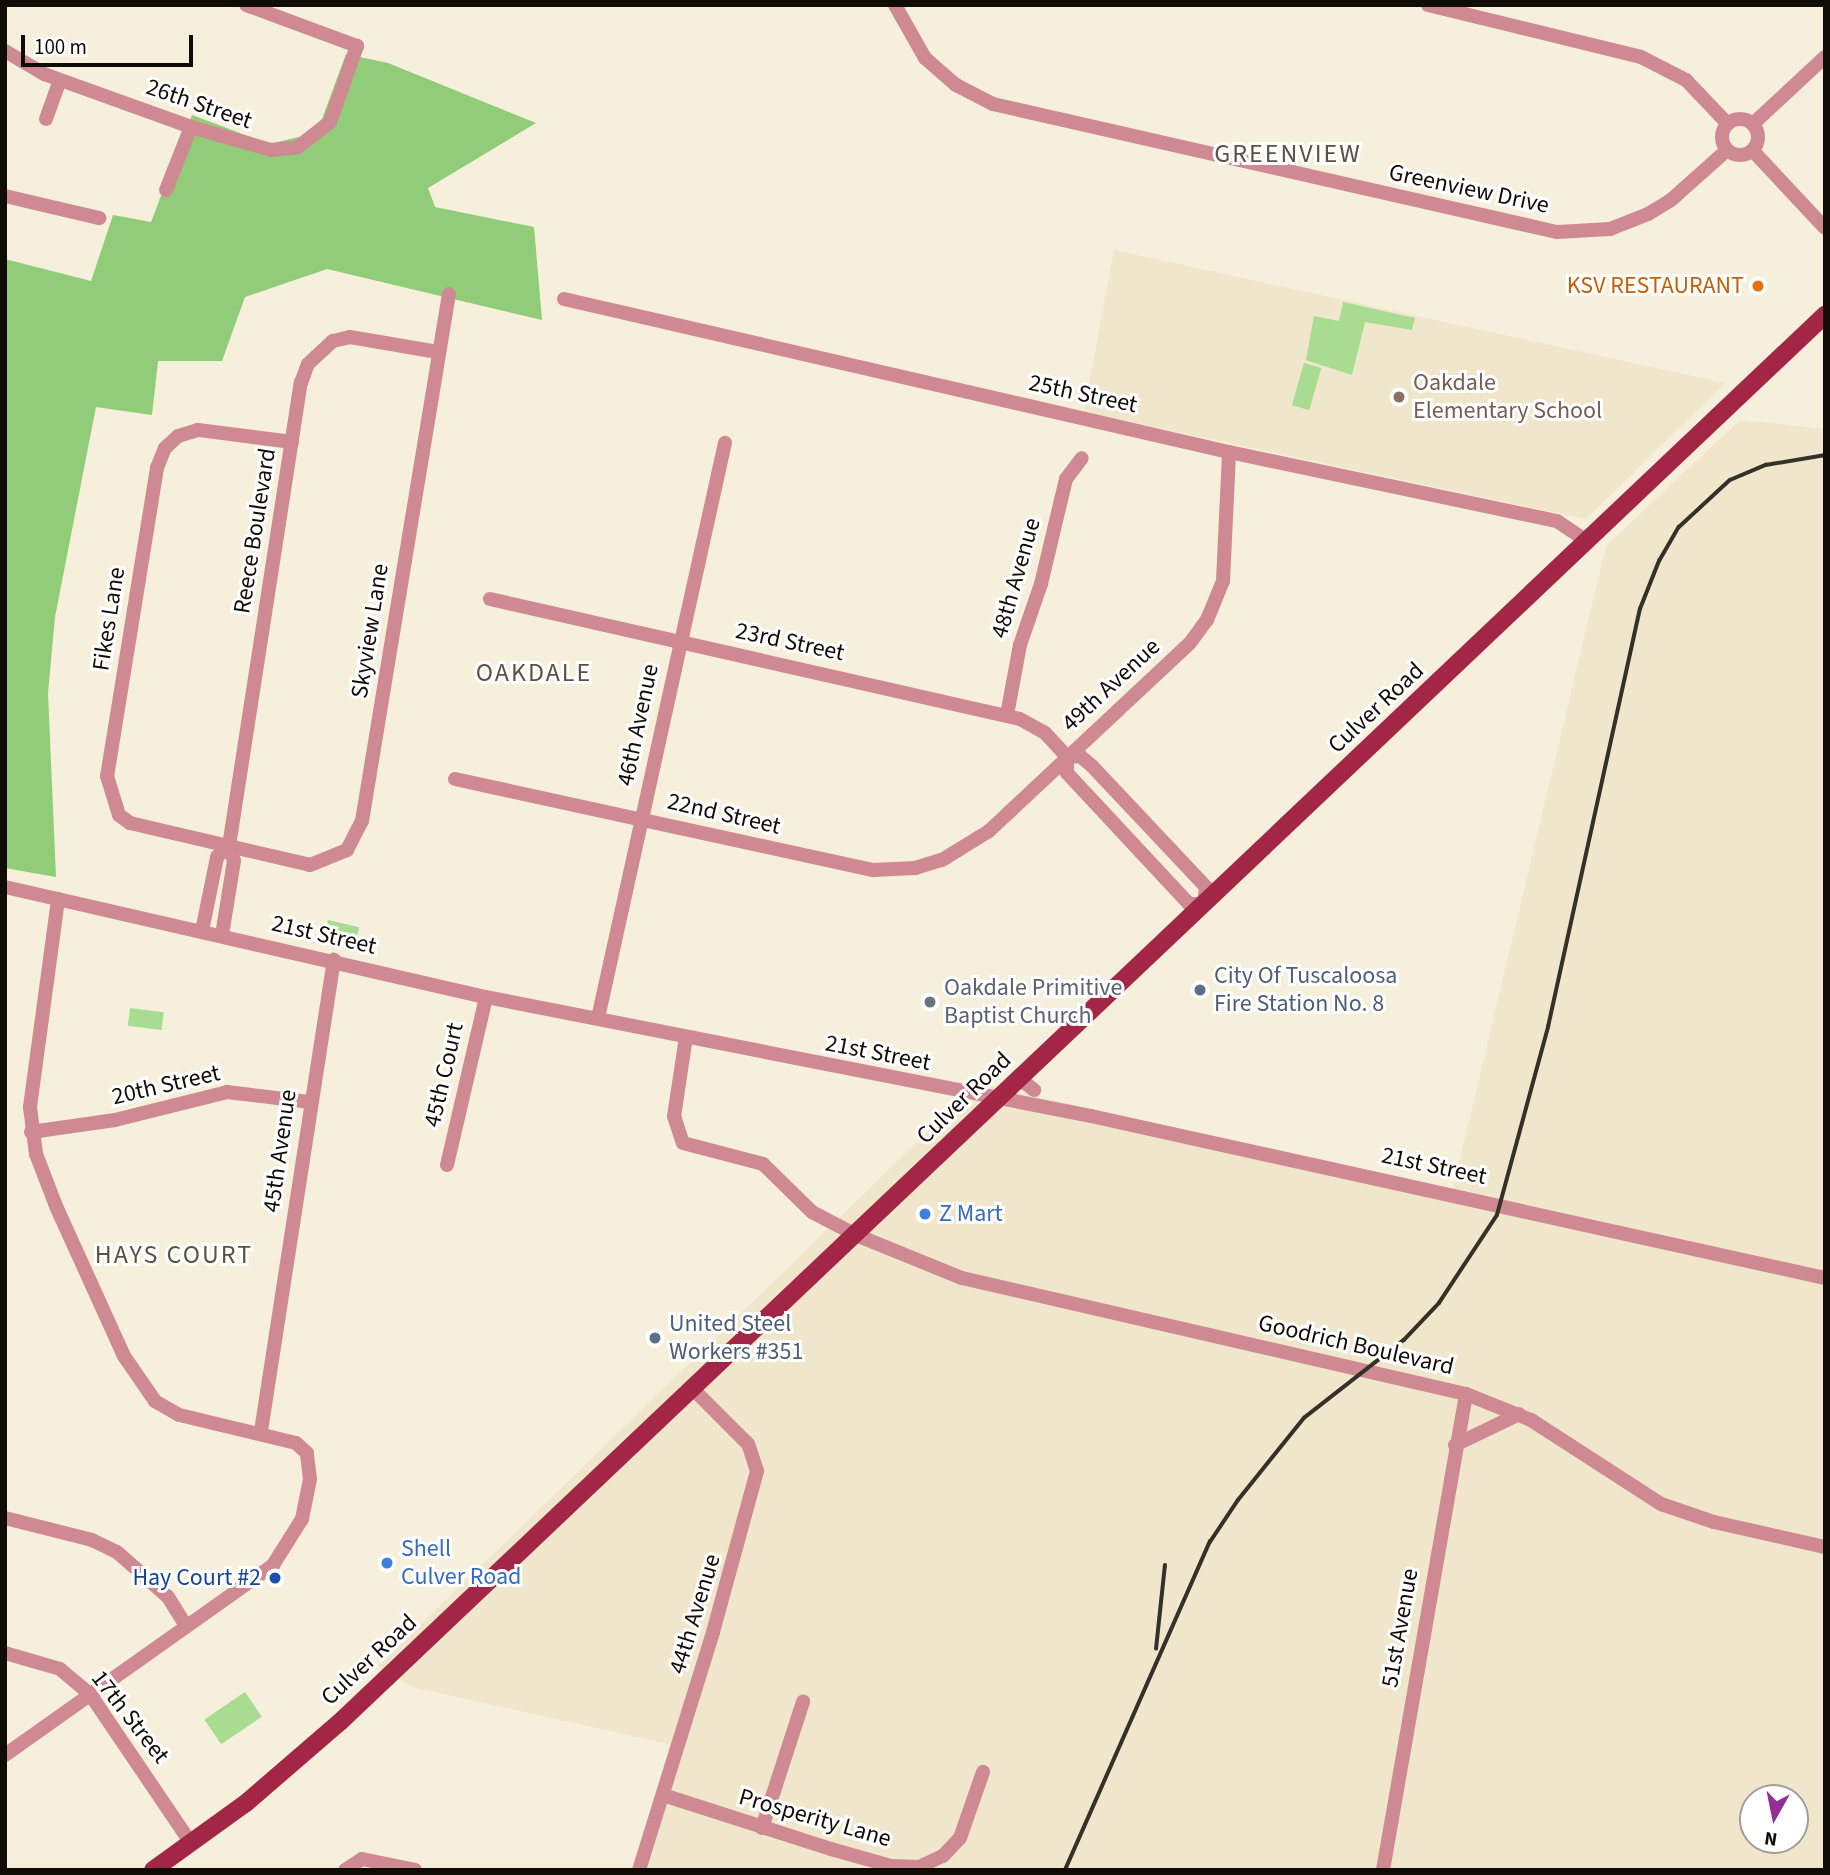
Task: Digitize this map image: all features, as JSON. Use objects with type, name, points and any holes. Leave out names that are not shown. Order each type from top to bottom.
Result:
[{"type":"main road","name":"Culver Road","points":[[153,1870],[191,1843],[326,1734],[999,1099],[1027,1084],[1204,904],[1825,315]]},
{"type":"street","name":"26th Street","points":[[5,51],[60,80],[191,127],[258,148],[285,151],[311,141],[330,122],[357,46],[246,5]]},
{"type":"street","name":"Greenview Drive","points":[[895,5],[925,58],[956,85],[993,104],[1557,232],[1610,229],[1648,214],[1671,200],[1726,151]]},
{"type":"street","points":[[1428,5],[1641,57],[1686,80],[1727,123],[1755,122],[1825,57]]},
{"type":"street","points":[[46,119],[60,80]]},
{"type":"street","points":[[1753,151],[1759,136],[1755,122]]},
{"type":"street","points":[[1727,123],[1721,136],[1726,151],[1739,155],[1753,151]]},
{"type":"street","points":[[166,190],[191,127]]},
{"type":"street","points":[[1753,151],[1825,228]]},
{"type":"street","points":[[5,196],[99,218]]},
{"type":"street","name":"Skyview Lane","points":[[229,846],[310,865],[337,857],[357,835],[449,294]]},
{"type":"street","name":"25th Street","points":[[564,299],[1229,452],[1557,521],[1588,542]]},
{"type":"street","name":"Reece Boulevard","points":[[222,935],[234,861],[229,846],[292,442],[308,364],[332,341],[350,337],[438,352]]},
{"type":"street","name":"Fikes Lane","points":[[229,846],[130,823],[119,815],[107,776],[157,468],[164,448],[178,436],[198,429],[292,442]]},
{"type":"street","name":"46th Avenue","points":[[598,1018],[679,641],[725,443]]},
{"type":"street","name":"49th Avenue","points":[[900,869],[928,864],[973,844],[1190,643],[1214,608],[1225,567],[1229,452]]},
{"type":"street","name":"48th Avenue","points":[[1007,715],[1020,645],[1041,584],[1066,479],[1082,458]]},
{"type":"street","name":"23rd Street","points":[[490,599],[1007,715],[1039,729],[1067,757],[1067,773],[1189,904],[1204,904],[1206,887],[1092,766],[1080,756],[1067,757]]},
{"type":"street","name":"22nd Street","points":[[455,779],[642,818],[832,863],[873,870],[900,869]]},
{"type":"street","name":"Reece Boulevard","points":[[202,931],[217,857],[229,846]]},
{"type":"street","name":"21st Street","points":[[5,887],[334,960],[486,997],[999,1099],[1489,1201],[1825,1278]]},
{"type":"street","points":[[5,1755],[273,1565],[302,1519],[310,1479],[307,1453],[296,1443],[261,1431],[200,1420],[167,1409],[138,1380],[51,1193],[31,1132],[34,1075],[58,899]]},
{"type":"street","name":"45th Avenue","points":[[261,1431],[334,960]]},
{"type":"street","name":"45th Court","points":[[447,1165],[486,997]]},
{"type":"street","points":[[686,1037],[674,1116],[683,1143],[762,1164],[812,1212],[856,1235]]},
{"type":"street","name":"20th Street","points":[[31,1132],[115,1120],[227,1092],[310,1102]]},
{"type":"street","name":"Goodrich Boulevard","points":[[856,1235],[962,1278],[1466,1394],[1519,1414],[1661,1504],[1714,1522],[1825,1547]]},
{"type":"street","name":"44th Avenue","points":[[639,1870],[757,1471],[748,1444],[693,1389]]},
{"type":"street","name":"51st Avenue","points":[[1383,1870],[1466,1394]]},
{"type":"street","points":[[1455,1445],[1519,1414]]},
{"type":"street","points":[[5,1518],[92,1540],[117,1552],[168,1597],[186,1626]]},
{"type":"street","name":"17th Street","points":[[5,1653],[60,1669],[90,1694],[191,1843]]},
{"type":"street","points":[[761,1828],[803,1702]]},
{"type":"street","name":"Prosperity Lane","points":[[663,1795],[761,1828],[891,1866],[919,1867],[943,1856],[960,1838],[984,1772]]},
{"type":"street","points":[[347,1867],[362,1859],[415,1870]]},
{"type":"shaded area","name":"Oakdale Elementary School","points":[[1114,250],[1725,383],[1586,519],[1084,412]]},
{"type":"shaded area","points":[[1740,420],[1825,429],[1825,1870],[642,1870],[678,1746],[412,1687],[378,1666],[978,1083],[1452,1193],[1606,546]]},
{"type":"green space","points":[[346,54],[388,63],[536,123],[428,188],[435,207],[534,227],[542,320],[327,269],[245,297],[222,361],[158,361],[152,415],[96,407],[55,617],[48,693],[56,877],[5,868],[5,259],[91,281],[113,215],[151,222],[192,115],[269,144],[307,135],[322,119]]},
{"type":"green space","points":[[1343,302],[1415,318],[1412,330],[1365,322],[1352,375],[1306,360],[1314,316],[1339,321]]},
{"type":"green space","points":[[1304,363],[1321,368],[1309,410],[1292,405]]},
{"type":"green space","points":[[328,920],[359,927],[355,944],[324,937]]},
{"type":"green space","points":[[130,1008],[164,1012],[162,1030],[128,1026]]},
{"type":"green space","points":[[245,1692],[262,1717],[221,1744],[204,1719]]},
{"type":"railway","points":[[1065,1870],[1210,1542],[1238,1500],[1304,1418],[1404,1340],[1439,1303],[1497,1215],[1548,1027],[1640,609],[1659,561],[1679,527],[1730,480],[1766,465],[1825,455]]},
{"type":"railway","points":[[1156,1649],[1165,1565]]},
{"type":"place","name":"KSV RESTAURANT","points":[[1758,286]]},
{"type":"place","name":"Oakdale Elementary School","points":[[1399,397]]},
{"type":"place","name":"City Of Tuscaloosa Fire Station No. 8","points":[[1200,990]]},
{"type":"place","name":"Oakdale Primitive Baptist Church","points":[[930,1002]]},
{"type":"place","name":"Z Mart","points":[[925,1214]]},
{"type":"place","name":"United Steel Workers #351","points":[[655,1338]]},
{"type":"place","name":"Shell Culver Road","points":[[387,1563]]},
{"type":"place","name":"Hay Court #2","points":[[275,1578]]},
{"type":"district","name":"GREENVIEW","points":[[1288,154]]},
{"type":"district","name":"OAKDALE","points":[[534,673]]},
{"type":"district","name":"HAYS COURT","points":[[174,1255]]}]
